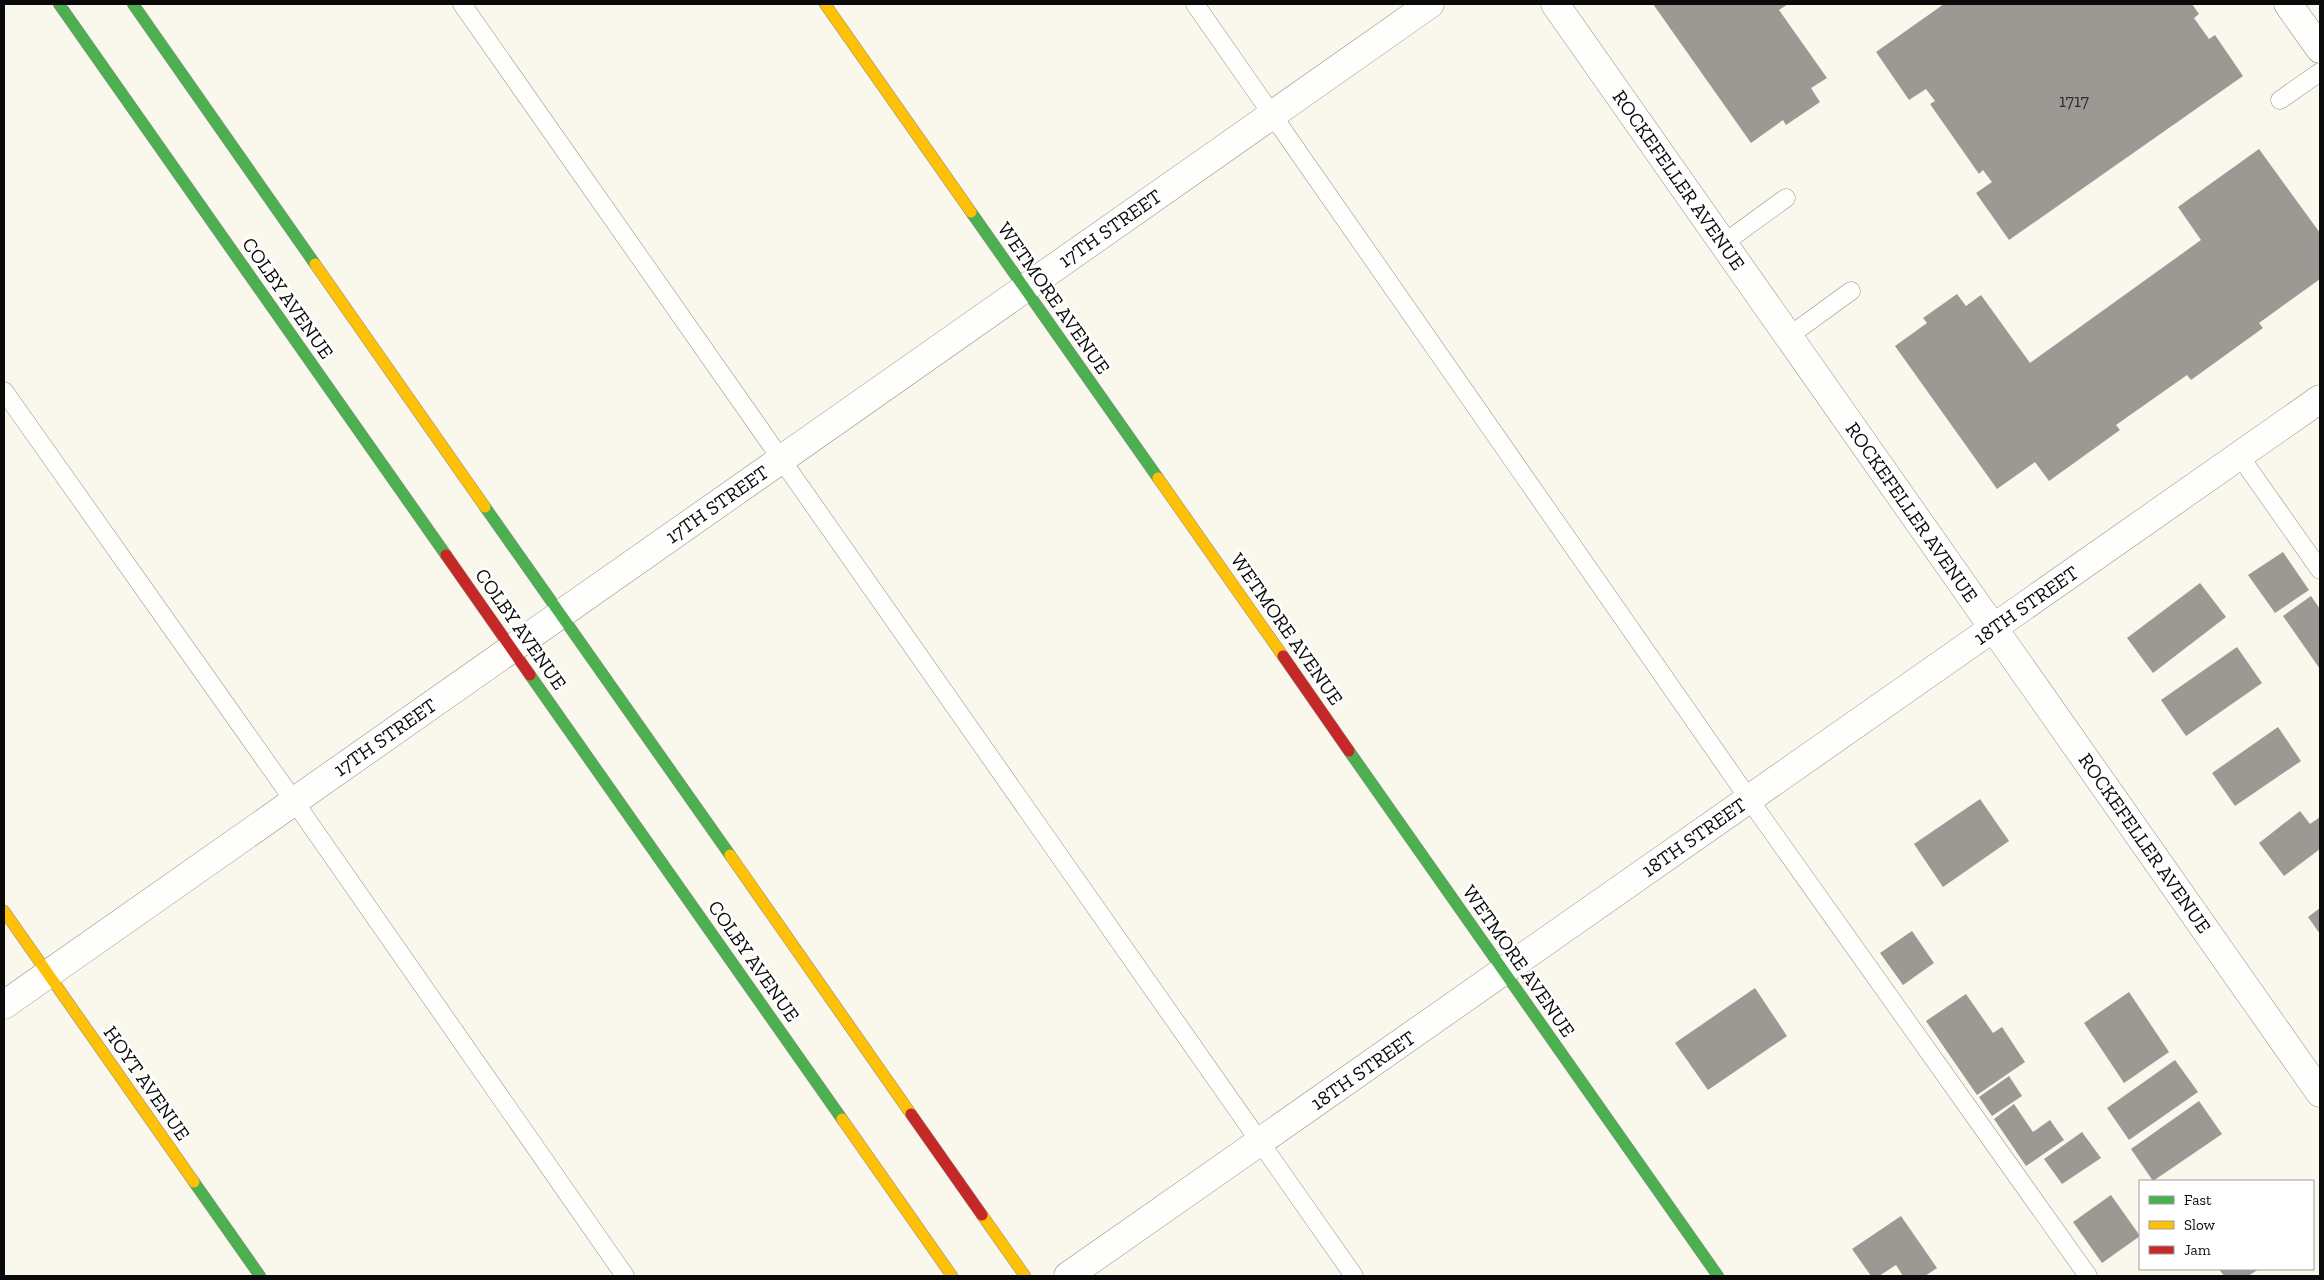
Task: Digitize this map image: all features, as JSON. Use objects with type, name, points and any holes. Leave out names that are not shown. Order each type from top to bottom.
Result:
[{"type":"main road","name":"COLBY AVENUE","points":[[59,4],[952,1276]]},
{"type":"main road","name":"COLBY AVENUE","points":[[133,4],[1025,1276]]},
{"type":"main road","name":"WETMORE AVENUE","points":[[825,4],[1718,1276]]},
{"type":"main road","name":"HOYT AVENUE","points":[[4,911],[260,1276]]},
{"type":"street","name":"17TH STREET","points":[[4,1005],[1430,4]]},
{"type":"street","name":"ROCKEFELLER AVENUE","points":[[1556,4],[2320,1093]]},
{"type":"street","points":[[2288,4],[2320,49]]},
{"type":"street","name":"18TH STREET","points":[[1068,1276],[2320,398]]},
{"type":"lane","points":[[462,4],[1354,1276]]},
{"type":"lane","points":[[1195,4],[1750,799],[2088,1276]]},
{"type":"lane","points":[[2280,100],[2320,72]]},
{"type":"lane","points":[[1724,243],[1786,198]]},
{"type":"lane","points":[[1789,336],[1851,291]]},
{"type":"lane","points":[[4,391],[294,801],[625,1276]]},
{"type":"lane","points":[[2239,455],[2320,570]]},
{"type":"building","points":[[1653,4],[1788,4],[1779,10],[1827,78],[1811,88],[1820,102],[1786,125],[1783,120],[1751,143]]},
{"type":"building","points":[[1944,4],[2192,4],[2199,14],[2194,18],[2209,39],[2215,35],[2243,76],[2009,240],[1976,193],[1992,182],[1983,170],[1979,174],[1930,104],[1935,101],[1926,89],[1909,100],[1876,52]]},
{"type":"building","points":[[2259,149],[2320,233],[2320,279],[2259,323],[2263,328],[2191,380],[2187,375],[2116,425],[2120,430],[2049,481],[2035,462],[1997,489],[1895,346],[1927,323],[1923,318],[1957,294],[1966,306],[1981,295],[2030,363],[2201,240],[2178,207]]},
{"type":"building","points":[[2283,552],[2309,590],[2275,613],[2248,575]]},
{"type":"building","points":[[2200,583],[2226,617],[2153,673],[2127,638]]},
{"type":"building","points":[[2311,596],[2320,609],[2320,669],[2283,616]]},
{"type":"building","points":[[2237,647],[2262,683],[2186,736],[2161,700]]},
{"type":"building","points":[[2278,727],[2301,761],[2235,806],[2212,773]]},
{"type":"building","points":[[1980,799],[2009,841],[1943,887],[1914,844]]},
{"type":"building","points":[[2300,811],[2310,824],[2320,817],[2320,849],[2284,876],[2259,843]]},
{"type":"building","points":[[2320,908],[2320,934],[2308,917]]},
{"type":"building","points":[[1912,931],[1934,963],[1903,985],[1880,953]]},
{"type":"building","points":[[1755,988],[1787,1036],[1708,1090],[1675,1043]]},
{"type":"building","points":[[2129,992],[2169,1052],[2124,1083],[2084,1023]]},
{"type":"building","points":[[1966,994],[1993,1033],[2002,1027],[2025,1062],[1977,1095],[1926,1021]]},
{"type":"building","points":[[2175,1060],[2198,1092],[2129,1140],[2107,1108]]},
{"type":"building","points":[[2009,1076],[2022,1096],[1992,1116],[1979,1097]]},
{"type":"building","points":[[2199,1101],[2222,1134],[2154,1180],[2152,1180],[2131,1149]]},
{"type":"building","points":[[2014,1104],[2033,1132],[2050,1120],[2064,1140],[2026,1166],[1994,1119]]},
{"type":"building","points":[[2082,1132],[2101,1158],[2062,1184],[2044,1159]]},
{"type":"building","points":[[2111,1195],[2139,1237],[2102,1263],[2073,1222]]},
{"type":"building","points":[[1901,1216],[1937,1268],[1925,1276],[1903,1276],[1896,1265],[1879,1276],[1871,1276],[1852,1249]]},
{"type":"building","points":[[2220,1270],[2257,1270],[2248,1276],[2224,1276]]},
{"type":"traffic: fast","points":[[59,4],[446,555]]},
{"type":"traffic: fast","points":[[133,4],[315,264]]},
{"type":"traffic: fast","points":[[971,212],[1158,478]]},
{"type":"traffic: fast","points":[[485,507],[730,855]]},
{"type":"traffic: fast","points":[[530,675],[842,1119]]},
{"type":"traffic: fast","points":[[1349,751],[1718,1276]]},
{"type":"traffic: fast","points":[[194,1182],[260,1276]]},
{"type":"traffic: slow","points":[[825,4],[971,212]]},
{"type":"traffic: slow","points":[[315,264],[485,507]]},
{"type":"traffic: slow","points":[[1158,478],[1283,656]]},
{"type":"traffic: slow","points":[[730,855],[911,1114]]},
{"type":"traffic: slow","points":[[4,911],[194,1182]]},
{"type":"traffic: slow","points":[[842,1119],[952,1276]]},
{"type":"traffic: slow","points":[[982,1215],[1025,1276]]},
{"type":"traffic: jam","points":[[446,555],[530,675]]},
{"type":"traffic: jam","points":[[1283,656],[1349,751]]},
{"type":"traffic: jam","points":[[911,1114],[982,1215]]}]
